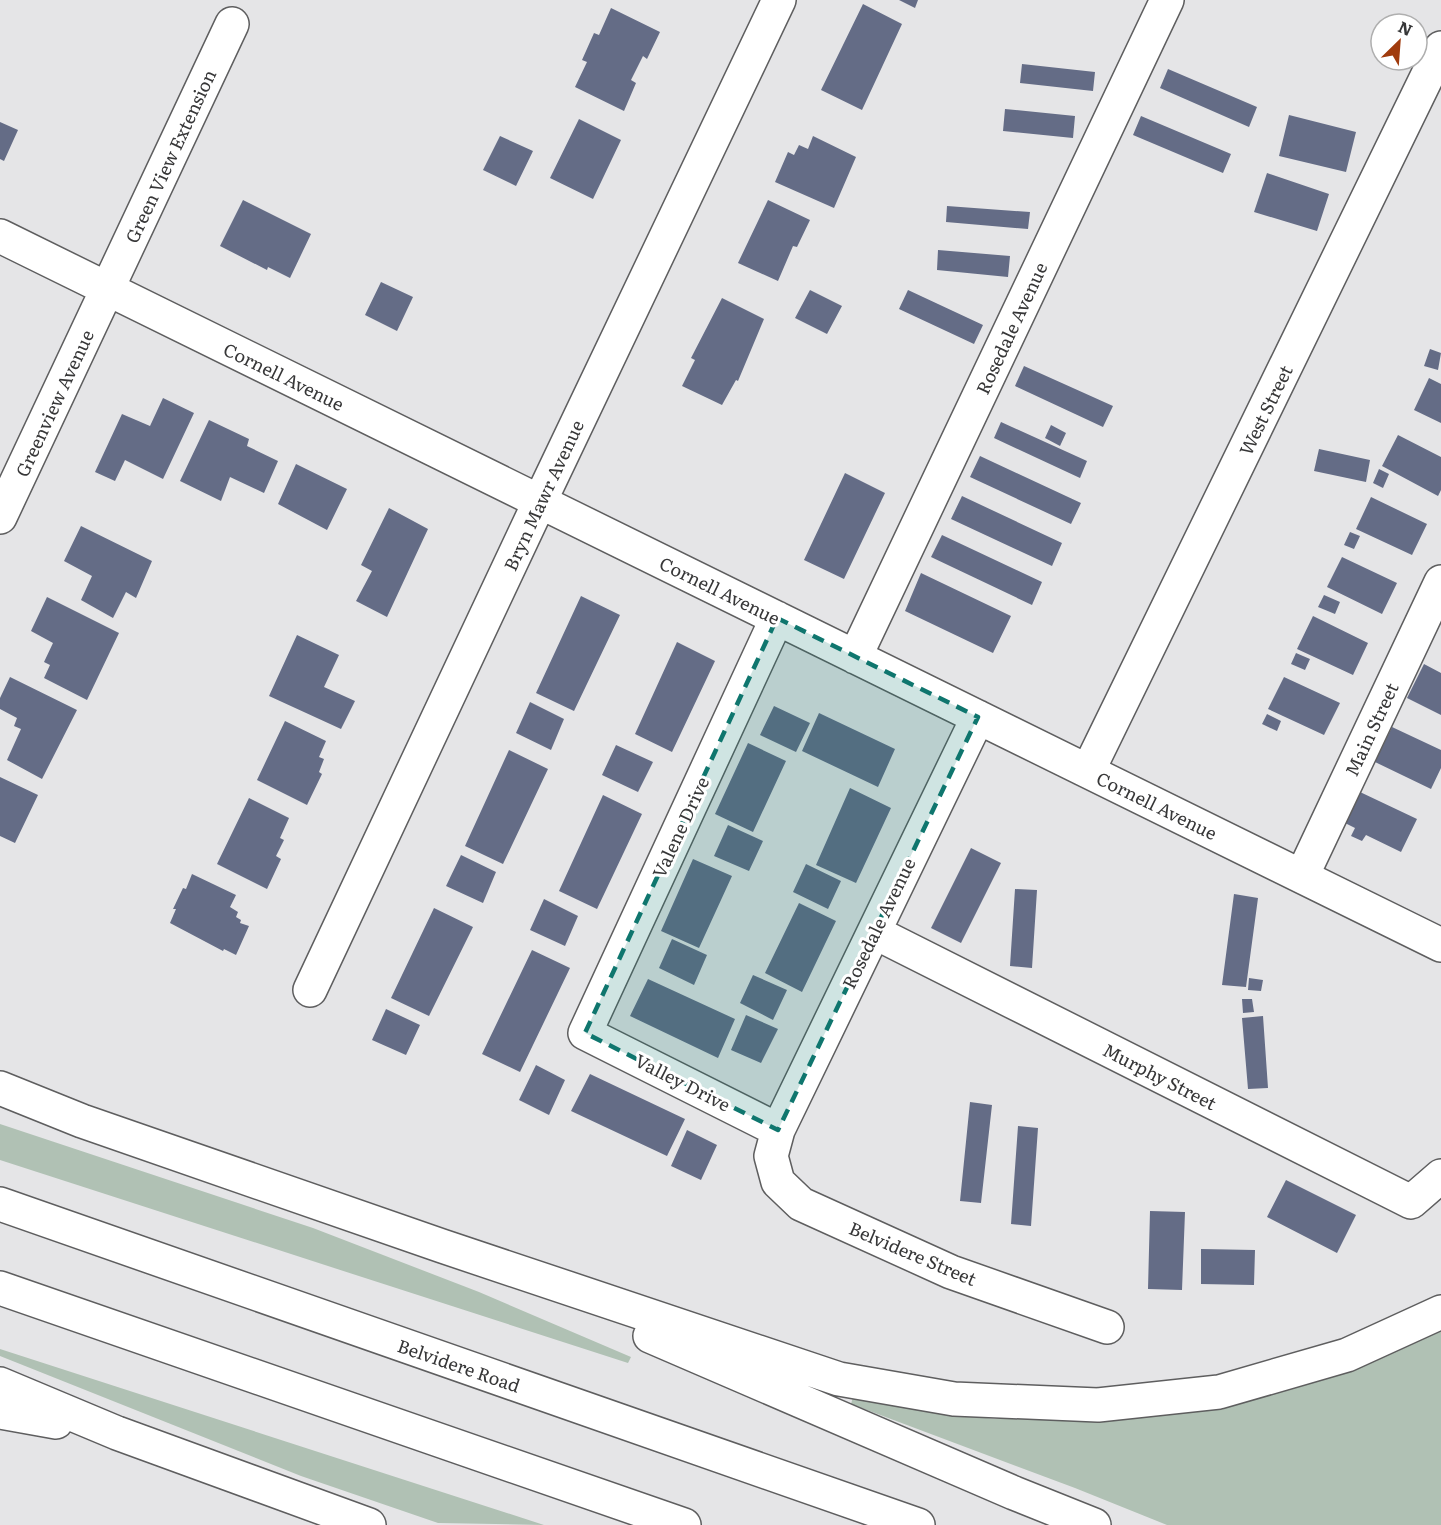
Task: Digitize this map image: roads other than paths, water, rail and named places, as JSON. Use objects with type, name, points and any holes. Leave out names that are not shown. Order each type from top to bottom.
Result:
[{"type":"street","name":"Bryn Mawr Avenue","points":[[310,990],[779,0]]},
{"type":"street","name":"Rosedale Avenue","points":[[855,657],[1167,0]]},
{"type":"street","name":"Green View Extension","points":[[108,289],[232,24]]},
{"type":"street","name":"West Street","points":[[1088,771],[1441,48]]},
{"type":"street","name":"Cornell Avenue","points":[[0,236],[1441,945]]},
{"type":"street","name":"Greenview Avenue","points":[[0,517],[108,289]]},
{"type":"street","name":"Main Street","points":[[1302,876],[1441,582]]},
{"type":"street","name":"Valene Drive","points":[[588,1035],[585,1033],[777,618]]},
{"type":"street","name":"Rosedale Avenue","points":[[778,1130],[978,717]]},
{"type":"street","name":"Murphy Street","points":[[874,932],[1411,1202],[1441,1176]]},
{"type":"street","name":"Valley Drive","points":[[588,1035],[778,1130]]},
{"type":"street","points":[[0,1088],[82,1121],[442,1246],[839,1379],[954,1399],[1098,1405],[1219,1392],[1347,1355],[1441,1312]]},
{"type":"street","points":[[0,1100],[82,1121]]},
{"type":"street","name":"Belvidere Street","points":[[778,1130],[771,1156],[778,1182],[801,1204],[951,1272],[1107,1327]]},
{"type":"street","name":"Belvidere Road","points":[[0,1204],[918,1525]]},
{"type":"street","points":[[442,1246],[1014,1493],[1094,1525]]},
{"type":"street","points":[[0,1288],[684,1525]]},
{"type":"street","points":[[0,1384],[117,1433],[369,1525]]},
{"type":"street","points":[[0,1412],[117,1433]]}]
